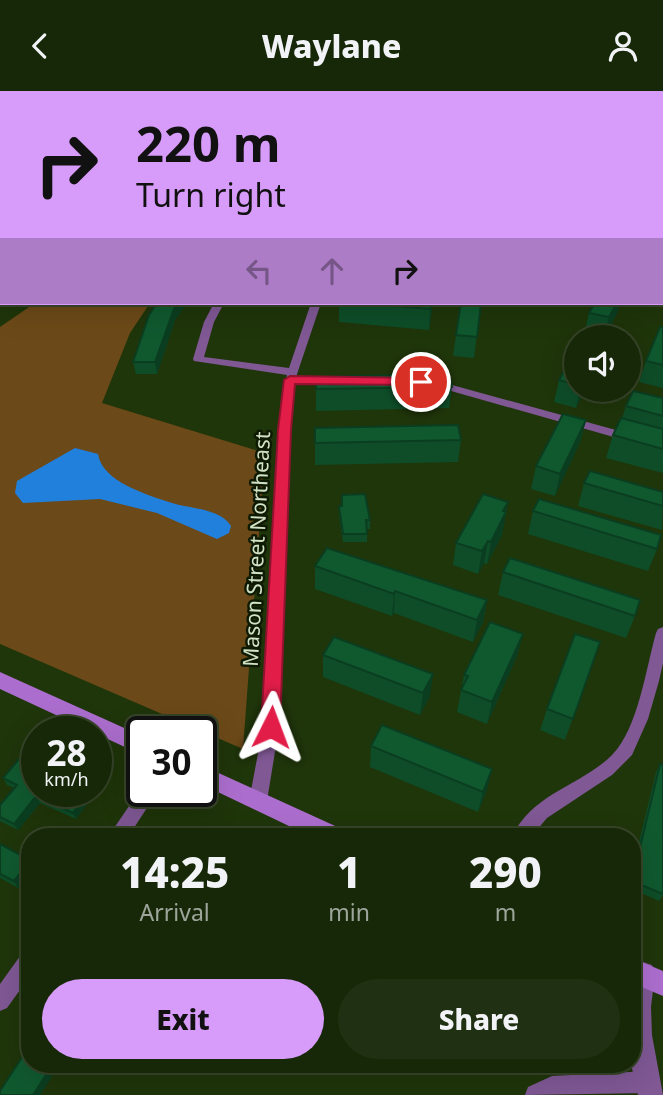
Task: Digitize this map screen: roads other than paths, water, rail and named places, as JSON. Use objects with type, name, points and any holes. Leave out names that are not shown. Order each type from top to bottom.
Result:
[{"type":"main road","points":[[0,680],[126,739]]},
{"type":"main road","points":[[217,782],[316,828]]},
{"type":"street","points":[[218,305],[209,322],[198,359],[290,376],[345,380]]},
{"type":"street","name":"Mason Street Northeast","points":[[258,801],[271,727],[284,430],[290,376],[315,305]]},
{"type":"street","points":[[421,382],[443,385],[663,447]]},
{"type":"street","points":[[528,828],[538,814],[617,761],[630,744],[663,633]]},
{"type":"street","points":[[123,828],[138,807]]},
{"type":"street","points":[[0,1001],[21,972]]},
{"type":"street","points":[[641,998],[646,976]]},
{"type":"street","points":[[536,1095],[552,1087],[650,1088],[641,1045]]},
{"type":"water","points":[[75,448],[98,454],[101,464],[108,472],[128,486],[172,503],[220,516],[231,526],[229,533],[217,539],[157,513],[100,499],[23,503],[15,493],[17,481]]}]
